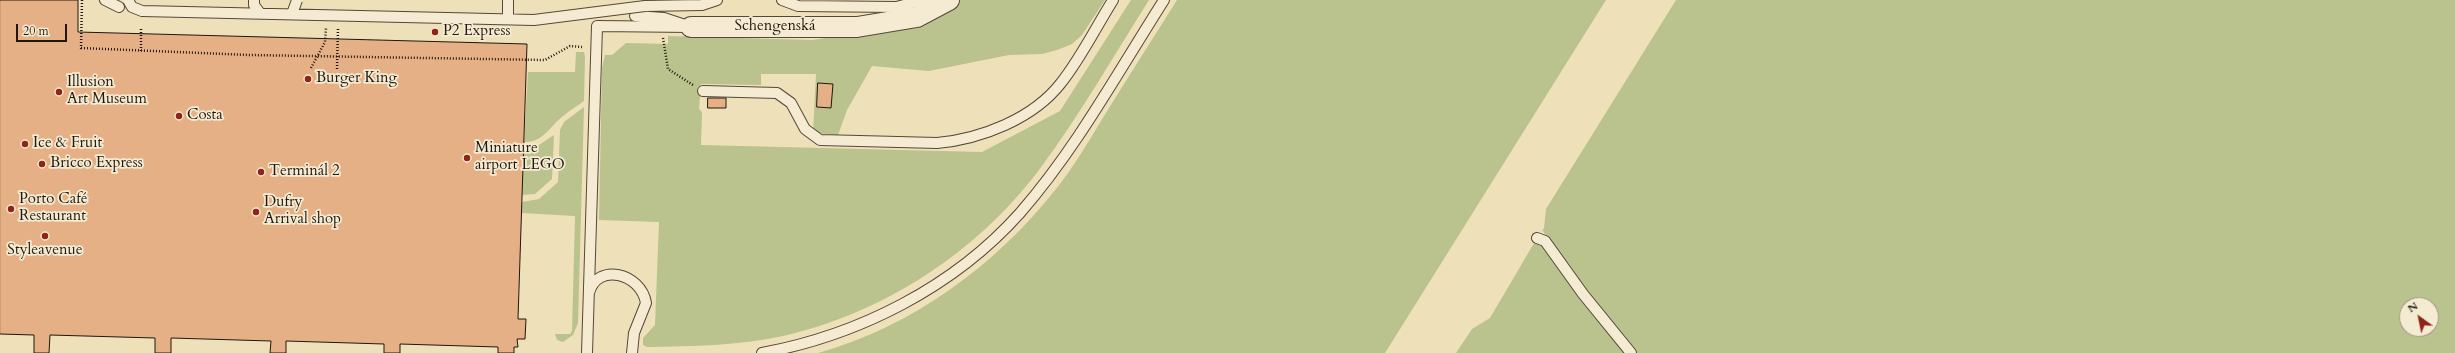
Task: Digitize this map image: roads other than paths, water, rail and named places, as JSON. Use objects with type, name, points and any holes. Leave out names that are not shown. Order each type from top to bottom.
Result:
[{"type":"street","name":"Schengenská","points":[[691,27],[857,26],[917,16],[949,0]]},
{"type":"lane","points":[[105,0],[119,7]]},
{"type":"lane","points":[[128,0],[132,7],[142,11],[534,20],[644,6],[702,5],[717,0]]},
{"type":"lane","points":[[254,0],[254,5],[260,13]]},
{"type":"lane","points":[[292,14],[297,0]]},
{"type":"lane","points":[[508,0],[508,19]]},
{"type":"lane","points":[[782,0],[798,6],[911,5],[925,0]]},
{"type":"lane","points":[[703,91],[777,93],[791,103],[805,129],[820,140],[937,143],[955,142],[972,138],[1012,120],[1048,97],[1061,82],[1113,0]]},
{"type":"lane","points":[[762,353],[832,336],[882,315],[936,284],[984,248],[1020,213],[1059,162],[1164,0]]},
{"type":"lane","points":[[635,16],[664,18],[691,27]]},
{"type":"lane","name":"Schengenská","points":[[588,297],[597,26],[691,27]]},
{"type":"lane","points":[[1538,238],[1544,241],[1583,294],[1631,353]]},
{"type":"lane","points":[[587,353],[588,297],[593,284],[606,276],[626,276],[639,287],[646,303],[634,333],[632,353]]},
{"type":"place","name":"P2 Express","points":[[435,32]]},
{"type":"place","name":"Burger King","points":[[308,79]]},
{"type":"place","name":"Illusion Art Museum","points":[[59,92]]},
{"type":"place","name":"Costa","points":[[179,116]]},
{"type":"place","name":"Ice & Fruit","points":[[25,144]]},
{"type":"place","name":"Miniature airport LEGO","points":[[467,158]]},
{"type":"place","name":"Bricco Express","points":[[42,164]]},
{"type":"place","name":"Terminál 2","points":[[261,172]]},
{"type":"place","name":"Porto Café Restaurant","points":[[11,209]]},
{"type":"place","name":"Dufry Arrival shop","points":[[256,212]]},
{"type":"place","name":"Styleavenue","points":[[45,236]]}]
